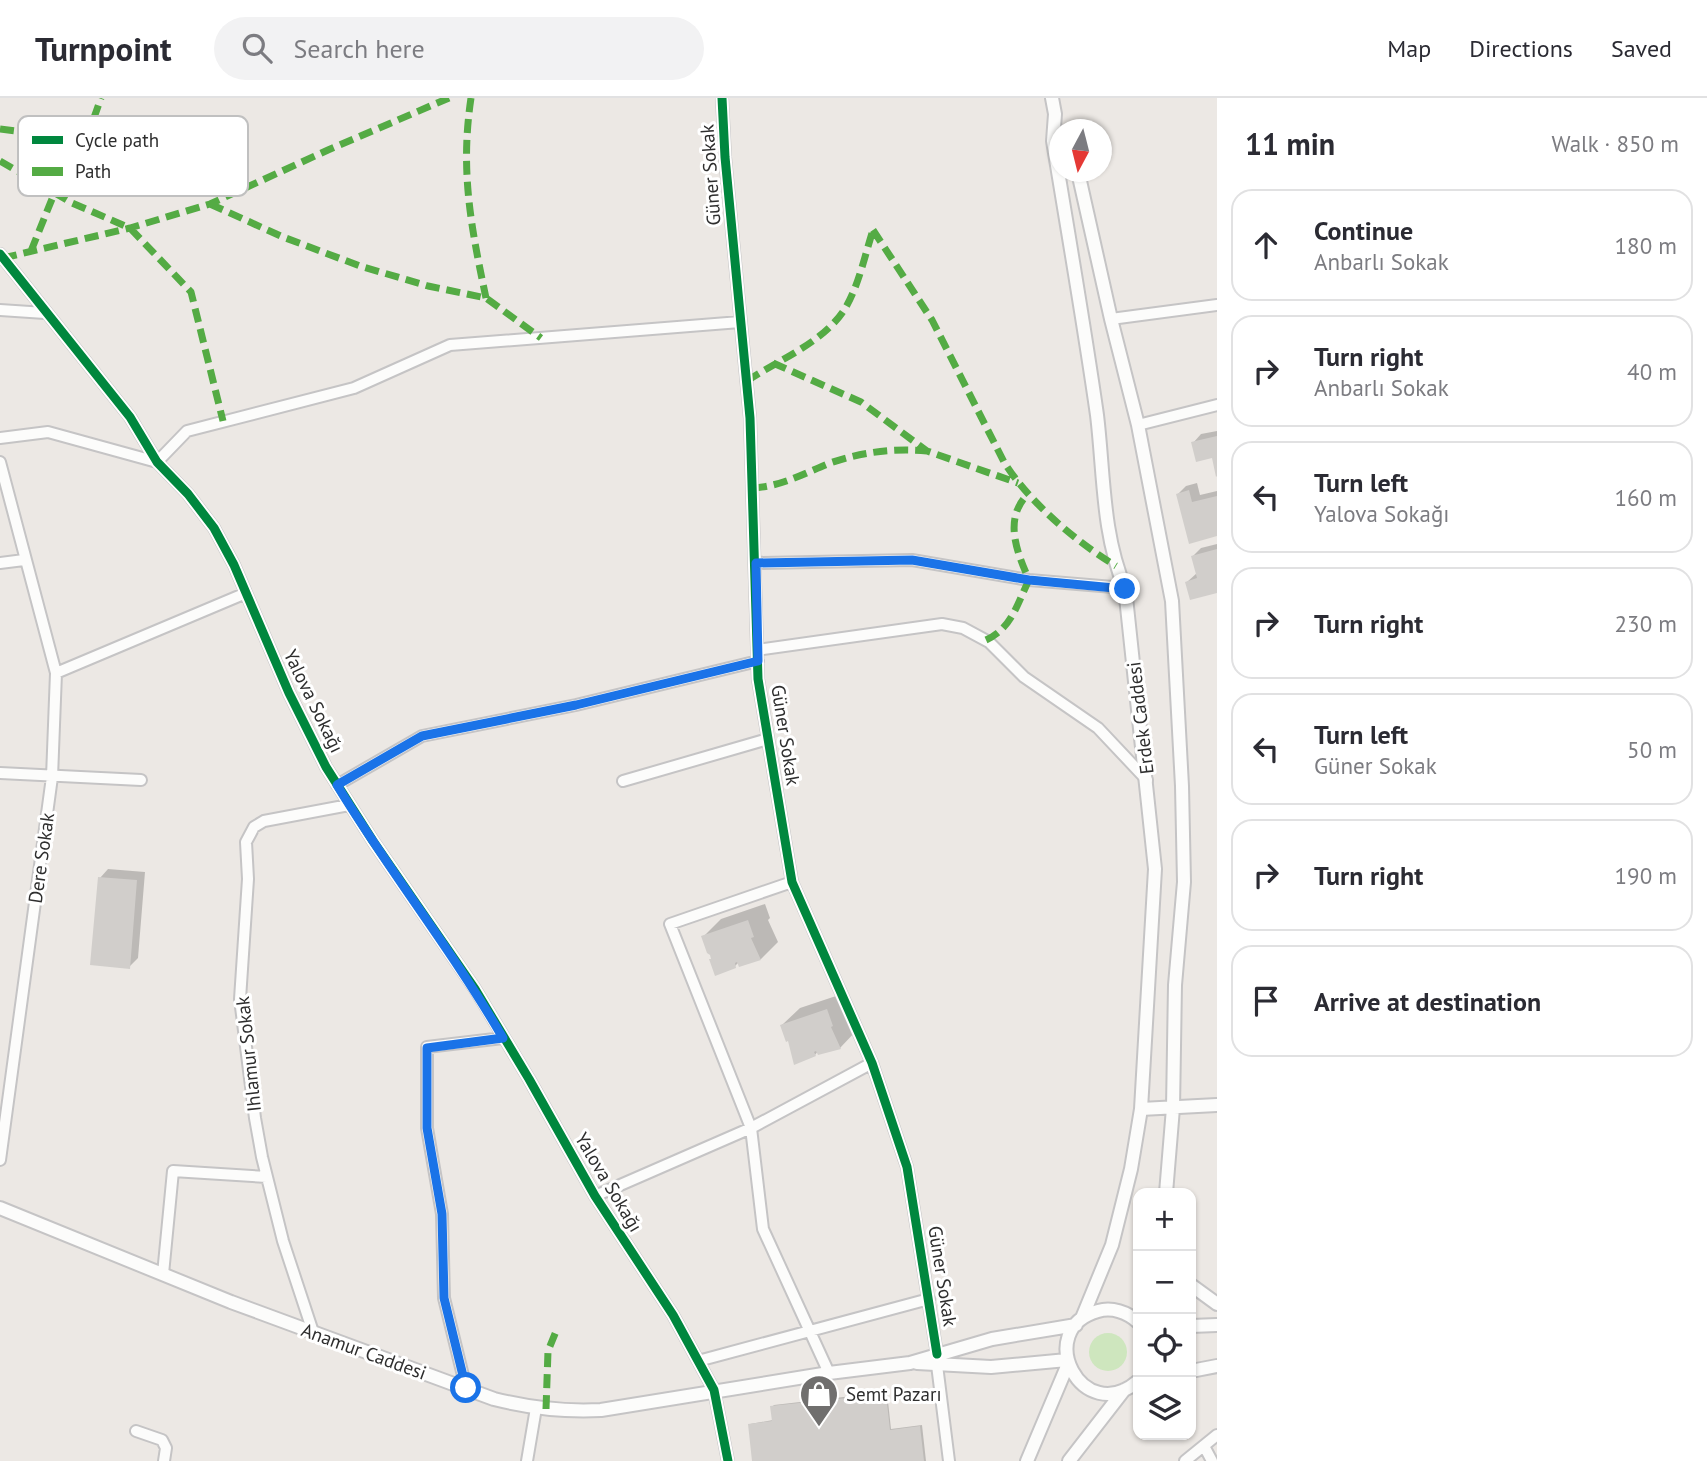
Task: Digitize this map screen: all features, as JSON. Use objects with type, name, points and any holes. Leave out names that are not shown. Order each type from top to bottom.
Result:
[{"type":"street","name":"Güner Sokak","points":[[722,98],[725,157],[750,418],[757,656],[768,739],[792,882],[872,1063],[907,1167],[929,1299],[949,1461]]},
{"type":"street","name":"Erdek Caddesi","points":[[1052,98],[1055,114],[1053,141],[1086,338],[1102,458],[1106,512],[1116,566],[1125,589],[1155,869],[1141,1109],[1131,1169],[1112,1245],[1079,1322],[1067,1341],[1068,1362]]},
{"type":"street","name":"Erdek Caddesi","points":[[1055,114],[1058,119]]},
{"type":"street","name":"Erdek Caddesi","points":[[1080,182],[1138,425],[1172,601],[1184,882],[1175,985],[1174,1108],[1166,1188]]},
{"type":"street","name":"Yalova Sokağı","points":[[0,254],[130,417],[157,462],[188,494],[214,528],[246,593],[289,693],[337,785],[475,989],[595,1196],[673,1315],[714,1390],[728,1461]]},
{"type":"street","points":[[1111,319],[1217,305]]},
{"type":"street","points":[[0,310],[45,313]]},
{"type":"street","points":[[0,438],[48,432],[157,462],[187,430],[354,388],[450,345],[740,321]]},
{"type":"street","points":[[1138,425],[1217,405]]},
{"type":"street","name":"Dere Sokak","points":[[0,462],[56,673],[52,777],[0,1160]]},
{"type":"street","points":[[0,563],[24,560]]},
{"type":"street","points":[[756,563],[912,560],[1029,580],[1125,589]]},
{"type":"street","points":[[56,673],[246,593]]},
{"type":"street","points":[[337,785],[422,736],[576,705],[757,656],[942,624],[962,628],[989,642],[1024,677],[1098,728],[1147,780]]},
{"type":"street","points":[[624,780],[768,739]]},
{"type":"street","points":[[0,773],[141,780]]},
{"type":"street","name":"Ihlamur Sokak","points":[[313,1332],[284,1241],[254,1118],[240,999],[248,836],[254,827],[264,821],[349,805]]},
{"type":"street","points":[[792,882],[670,924],[751,1128],[763,1229],[829,1373]]},
{"type":"street","points":[[466,1388],[444,1298],[442,1214],[427,1128],[427,1048],[503,1038]]},
{"type":"street","points":[[595,1196],[751,1128],[872,1063]]},
{"type":"street","points":[[1141,1109],[1217,1105]]},
{"type":"street","points":[[163,1274],[173,1171],[267,1177]]},
{"type":"street","name":"Anamur Caddesi","points":[[0,1208],[313,1332],[494,1398],[536,1408],[601,1410],[714,1390],[937,1360],[1016,1366],[1068,1362]]},
{"type":"street","points":[[1196,1289],[1217,1304]]},
{"type":"street","points":[[698,1361],[809,1329],[929,1299]]},
{"type":"street","points":[[937,1360],[1001,1337],[1079,1322],[1096,1311],[1112,1310],[1133,1316]]},
{"type":"street","points":[[1196,1326],[1217,1325]]},
{"type":"street","points":[[1068,1362],[1074,1377],[1088,1388],[1106,1393],[1124,1390]]},
{"type":"street","points":[[1027,1461],[1068,1362]]},
{"type":"street","points":[[1196,1370],[1217,1366]]},
{"type":"street","points":[[1069,1461],[1124,1390],[1133,1384]]},
{"type":"street","points":[[527,1461],[536,1408]]},
{"type":"street","points":[[136,1431],[162,1440],[166,1448],[164,1461]]},
{"type":"street","points":[[1185,1461],[1217,1435]]},
{"type":"street","points":[[1204,1446],[1212,1461]]},
{"type":"green space","points":[[1108,1333],[1121,1339],[1127,1352],[1121,1365],[1108,1371],[1095,1365],[1089,1352],[1095,1339]]},
{"type":"building","points":[[1217,436],[1216,477],[1212,458],[1196,462],[1191,442]]},
{"type":"building","points":[[1189,490],[1192,502],[1217,496],[1217,536],[1189,544],[1176,494]]},
{"type":"building","points":[[1217,549],[1217,593],[1190,600],[1185,582],[1197,578],[1191,556]]},
{"type":"building","points":[[98,877],[137,880],[130,969],[90,965]]},
{"type":"building","points":[[748,920],[754,937],[751,938],[761,960],[739,967],[737,962],[736,968],[715,976],[710,955],[701,936]]},
{"type":"building","points":[[827,1009],[833,1026],[831,1027],[841,1049],[818,1055],[816,1051],[816,1056],[794,1065],[788,1041],[786,1042],[780,1025]]},
{"type":"building","name":"Semt Pazarı","points":[[886,1394],[890,1430],[920,1426],[924,1461],[752,1461],[748,1424],[772,1421],[770,1406]]},
{"type":"marked path","points":[[95,116],[101,98]]},
{"type":"marked path","points":[[248,187],[449,98]]},
{"type":"marked path","points":[[471,98],[467,175],[486,298]]},
{"type":"marked path","points":[[0,129],[18,131]]},
{"type":"marked path","points":[[0,161],[18,172]]},
{"type":"marked path","points":[[31,251],[53,196]]},
{"type":"marked path","points":[[60,196],[130,228],[191,292],[223,421]]},
{"type":"marked path","points":[[3,258],[130,228],[210,204],[227,196]]},
{"type":"marked path","points":[[210,204],[283,237],[360,266],[428,286],[486,298],[541,338]]},
{"type":"marked path","points":[[873,230],[932,320],[1014,477],[1054,520],[1116,566]]},
{"type":"marked path","points":[[747,381],[801,349],[837,319],[855,289],[873,230]]},
{"type":"marked path","points":[[773,363],[861,402],[927,451],[1018,483]]},
{"type":"marked path","points":[[753,488],[783,482],[854,456],[902,450],[927,451]]},
{"type":"marked path","points":[[986,640],[1008,622],[1029,580],[1020,558],[1014,525],[1020,504],[1028,494]]},
{"type":"marked path","points":[[546,1409],[548,1351],[557,1329]]},
{"type":"cycle path","points":[[722,98],[725,157],[750,418],[758,679],[792,882],[872,1063],[907,1167],[937,1354]]},
{"type":"cycle path","points":[[0,254],[130,417],[157,462],[188,494],[214,528],[234,565],[289,693],[326,767],[373,841],[475,989],[595,1196],[673,1315],[714,1390],[728,1461]]},
{"type":"place","name":"Semt Pazarı","points":[[819,1428]]},
{"type":"route","points":[[466,1388],[444,1298],[442,1214],[427,1128],[427,1048],[503,1038],[475,989],[423,916],[337,785],[422,736],[576,705],[758,661],[756,563],[912,560],[1029,580],[1125,589]]}]
